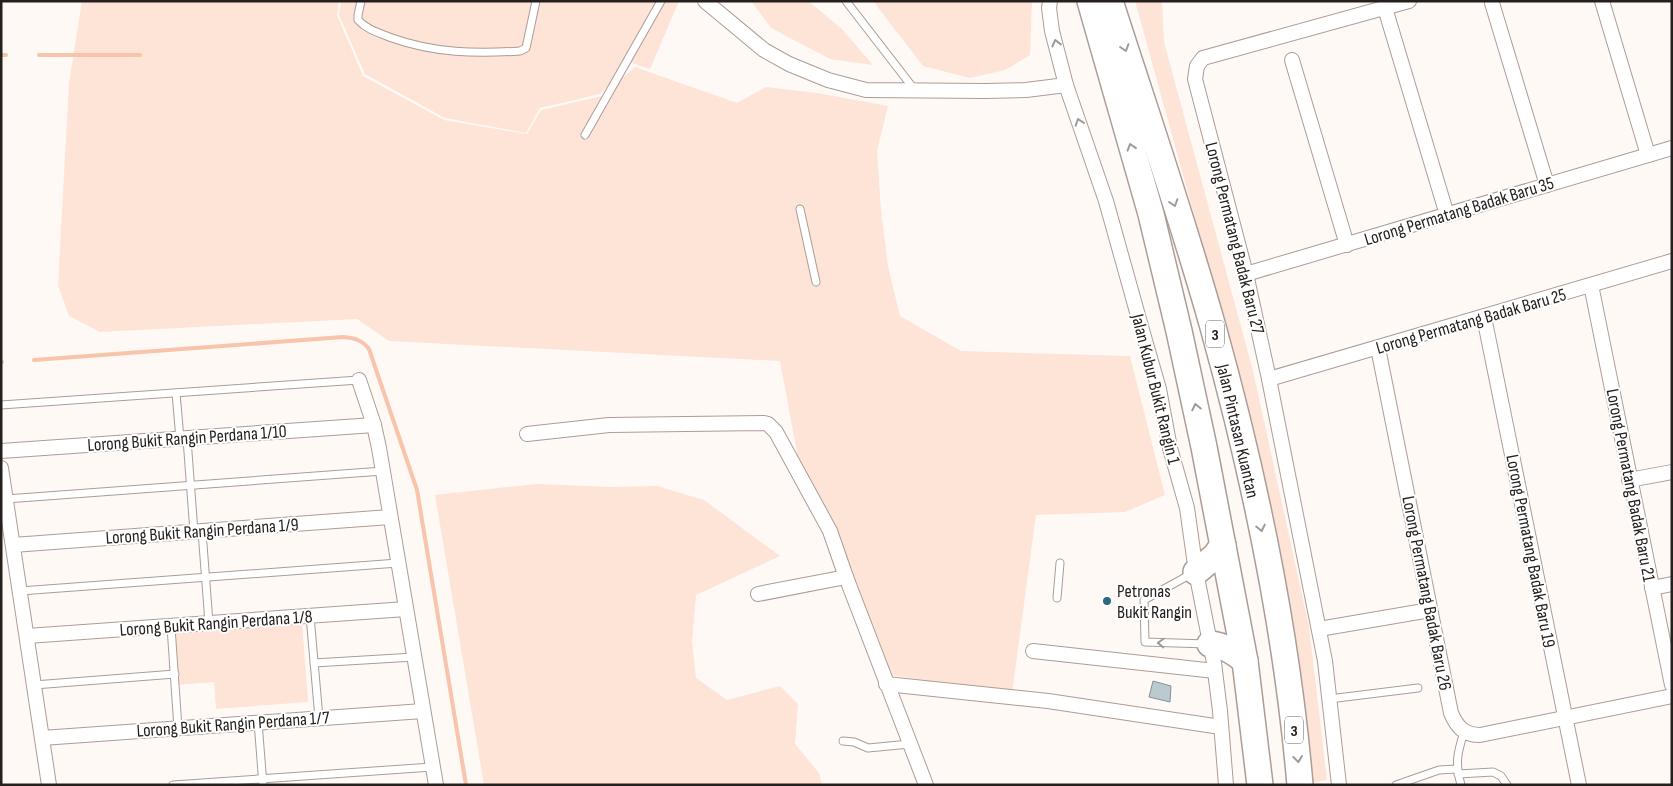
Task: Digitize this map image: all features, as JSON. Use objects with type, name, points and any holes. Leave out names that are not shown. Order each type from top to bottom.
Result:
[{"type":"highway","name":"Jalan Pintasan Kuantan","points":[[1090,1],[1151,214],[1179,331],[1204,447],[1245,661],[1260,785]]},
{"type":"highway","name":"Jalan Pintasan Kuantan","points":[[1110,1],[1212,326],[1241,436],[1278,615],[1288,676],[1300,785]]},
{"type":"highway","points":[[1204,447],[1219,474],[1233,516],[1260,676],[1272,785]]},
{"type":"highway","points":[[1196,572],[1215,556],[1223,545]]},
{"type":"highway","points":[[1210,644],[1224,646],[1233,650],[1245,661]]},
{"type":"street","points":[[706,1],[764,50],[789,64],[828,80],[866,90],[916,92],[1026,90],[1066,85]]},
{"type":"street","name":"Jalan Kubur Bukit Rangin 1","points":[[1050,1],[1052,31],[1066,85],[1106,201],[1159,389],[1170,448],[1187,508],[1196,572],[1215,672],[1226,785]]},
{"type":"street","name":"Lorong Permatang Badak Baru 27","points":[[1338,785],[1319,629],[1269,380],[1246,274],[1194,79],[1197,66],[1203,58],[1408,1]]},
{"type":"street","points":[[1602,1],[1648,155]]},
{"type":"street","points":[[1492,3],[1547,185]]},
{"type":"street","points":[[1385,8],[1447,215]]},
{"type":"street","points":[[1292,60],[1347,245]]},
{"type":"street","name":"Lorong Permatang Badak Baru 35","points":[[1246,274],[1672,148]]},
{"type":"street","name":"Lorong Permatang Badak Baru 25","points":[[1269,380],[1672,261]]},
{"type":"street","name":"Lorong Permatang Badak Baru 21","points":[[1591,285],[1672,685]]},
{"type":"street","name":"Lorong Permatang Badak Baru 19","points":[[1484,317],[1579,785]]},
{"type":"street","name":"Lorong Permatang Badak Baru 26","points":[[1378,348],[1451,713],[1458,727],[1464,732]]},
{"type":"street","points":[[359,380],[374,425],[436,785]]},
{"type":"street","points":[[527,434],[608,425],[768,424],[776,432],[830,531],[886,684],[926,785]]},
{"type":"street","name":"Lorong Bukit Rangin Perdana 1/10","points":[[1,452],[374,425]]},
{"type":"street","points":[[1,468],[49,785]]},
{"type":"street","points":[[1629,480],[1672,472]]},
{"type":"street","name":"Lorong Bukit Rangin Perdana 1/9","points":[[13,545],[390,516]]},
{"type":"street","points":[[758,594],[846,577]]},
{"type":"street","points":[[1652,588],[1672,584]]},
{"type":"street","name":"Lorong Bukit Rangin Perdana 1/8","points":[[27,636],[406,609]]},
{"type":"street","points":[[1319,629],[1430,610]]},
{"type":"street","points":[[1033,651],[1215,672]]},
{"type":"street","points":[[886,684],[1038,700],[1221,727]]},
{"type":"street","points":[[1464,732],[1480,735],[1672,696]]},
{"type":"street","name":"Lorong Bukit Rangin Perdana 1/7","points":[[42,738],[423,711]]},
{"type":"lane","points":[[361,1],[358,20],[366,27],[432,50],[464,53],[520,51],[526,48],[536,1]]},
{"type":"lane","points":[[584,135],[662,1]]},
{"type":"lane","points":[[846,1],[916,92]]},
{"type":"lane","points":[[800,209],[816,282]]},
{"type":"lane","points":[[1,405],[359,380]]},
{"type":"lane","points":[[176,392],[206,578],[209,623]]},
{"type":"lane","points":[[6,499],[382,471]]},
{"type":"lane","points":[[20,591],[398,563]]},
{"type":"lane","points":[[1057,598],[1060,563]]},
{"type":"lane","points":[[1196,572],[1144,600],[1145,642],[1210,644]]},
{"type":"lane","points":[[310,615],[319,718]]},
{"type":"lane","points":[[171,627],[178,728]]},
{"type":"lane","points":[[314,663],[414,657]]},
{"type":"lane","points":[[34,685],[175,674]]},
{"type":"lane","points":[[1329,699],[1418,688]]},
{"type":"lane","points":[[258,722],[263,781]]},
{"type":"lane","points":[[1461,785],[1458,772],[1458,752],[1464,732]]},
{"type":"lane","points":[[843,741],[854,742],[868,748],[910,744]]},
{"type":"lane","points":[[173,785],[263,781],[432,766]]},
{"type":"lane","points":[[1396,785],[1439,770],[1493,772],[1501,776],[1507,785]]},
{"type":"shaded area","points":[[82,1],[339,1],[337,15],[363,76],[444,120],[527,134],[541,110],[602,96],[635,67],[737,103],[766,87],[817,93],[888,106],[877,151],[881,210],[888,266],[900,316],[961,351],[1130,356],[1165,495],[1125,512],[1036,515],[1012,693],[890,675],[803,485],[780,361],[389,341],[357,319],[100,332],[69,316],[58,285],[69,83]]},
{"type":"shaded area","points":[[341,1],[679,1],[650,69],[632,63],[600,94],[540,108],[526,133],[445,118],[365,74],[339,15]]},
{"type":"shaded area","points":[[751,1],[808,1],[842,29],[873,65],[830,59],[771,28]]},
{"type":"shaded area","points":[[873,1],[1032,1],[1030,55],[1005,70],[970,78],[923,66]]},
{"type":"shaded area","points":[[1135,1],[1162,1],[1164,42],[1253,371],[1309,627],[1327,780],[1312,783],[1302,687],[1251,435],[1193,211]]},
{"type":"shaded area","points":[[536,484],[611,487],[657,486],[704,500],[780,556],[696,595],[692,641],[696,678],[727,700],[780,686],[798,704],[795,744],[819,773],[822,785],[484,785],[435,495]]},
{"type":"shaded area","points":[[302,622],[308,702],[216,709],[214,682],[177,685],[174,632]]},
{"type":"building","points":[[1153,681],[1171,686],[1170,702],[1149,697]]},
{"type":"waterway","points":[[1,55],[6,55]]},
{"type":"waterway","points":[[39,55],[140,55]]},
{"type":"waterway","points":[[34,360],[343,337],[364,343],[369,349],[417,490],[466,785]]},
{"type":"place","name":"Petronas Bukit Rangin","points":[[1107,601]]}]
